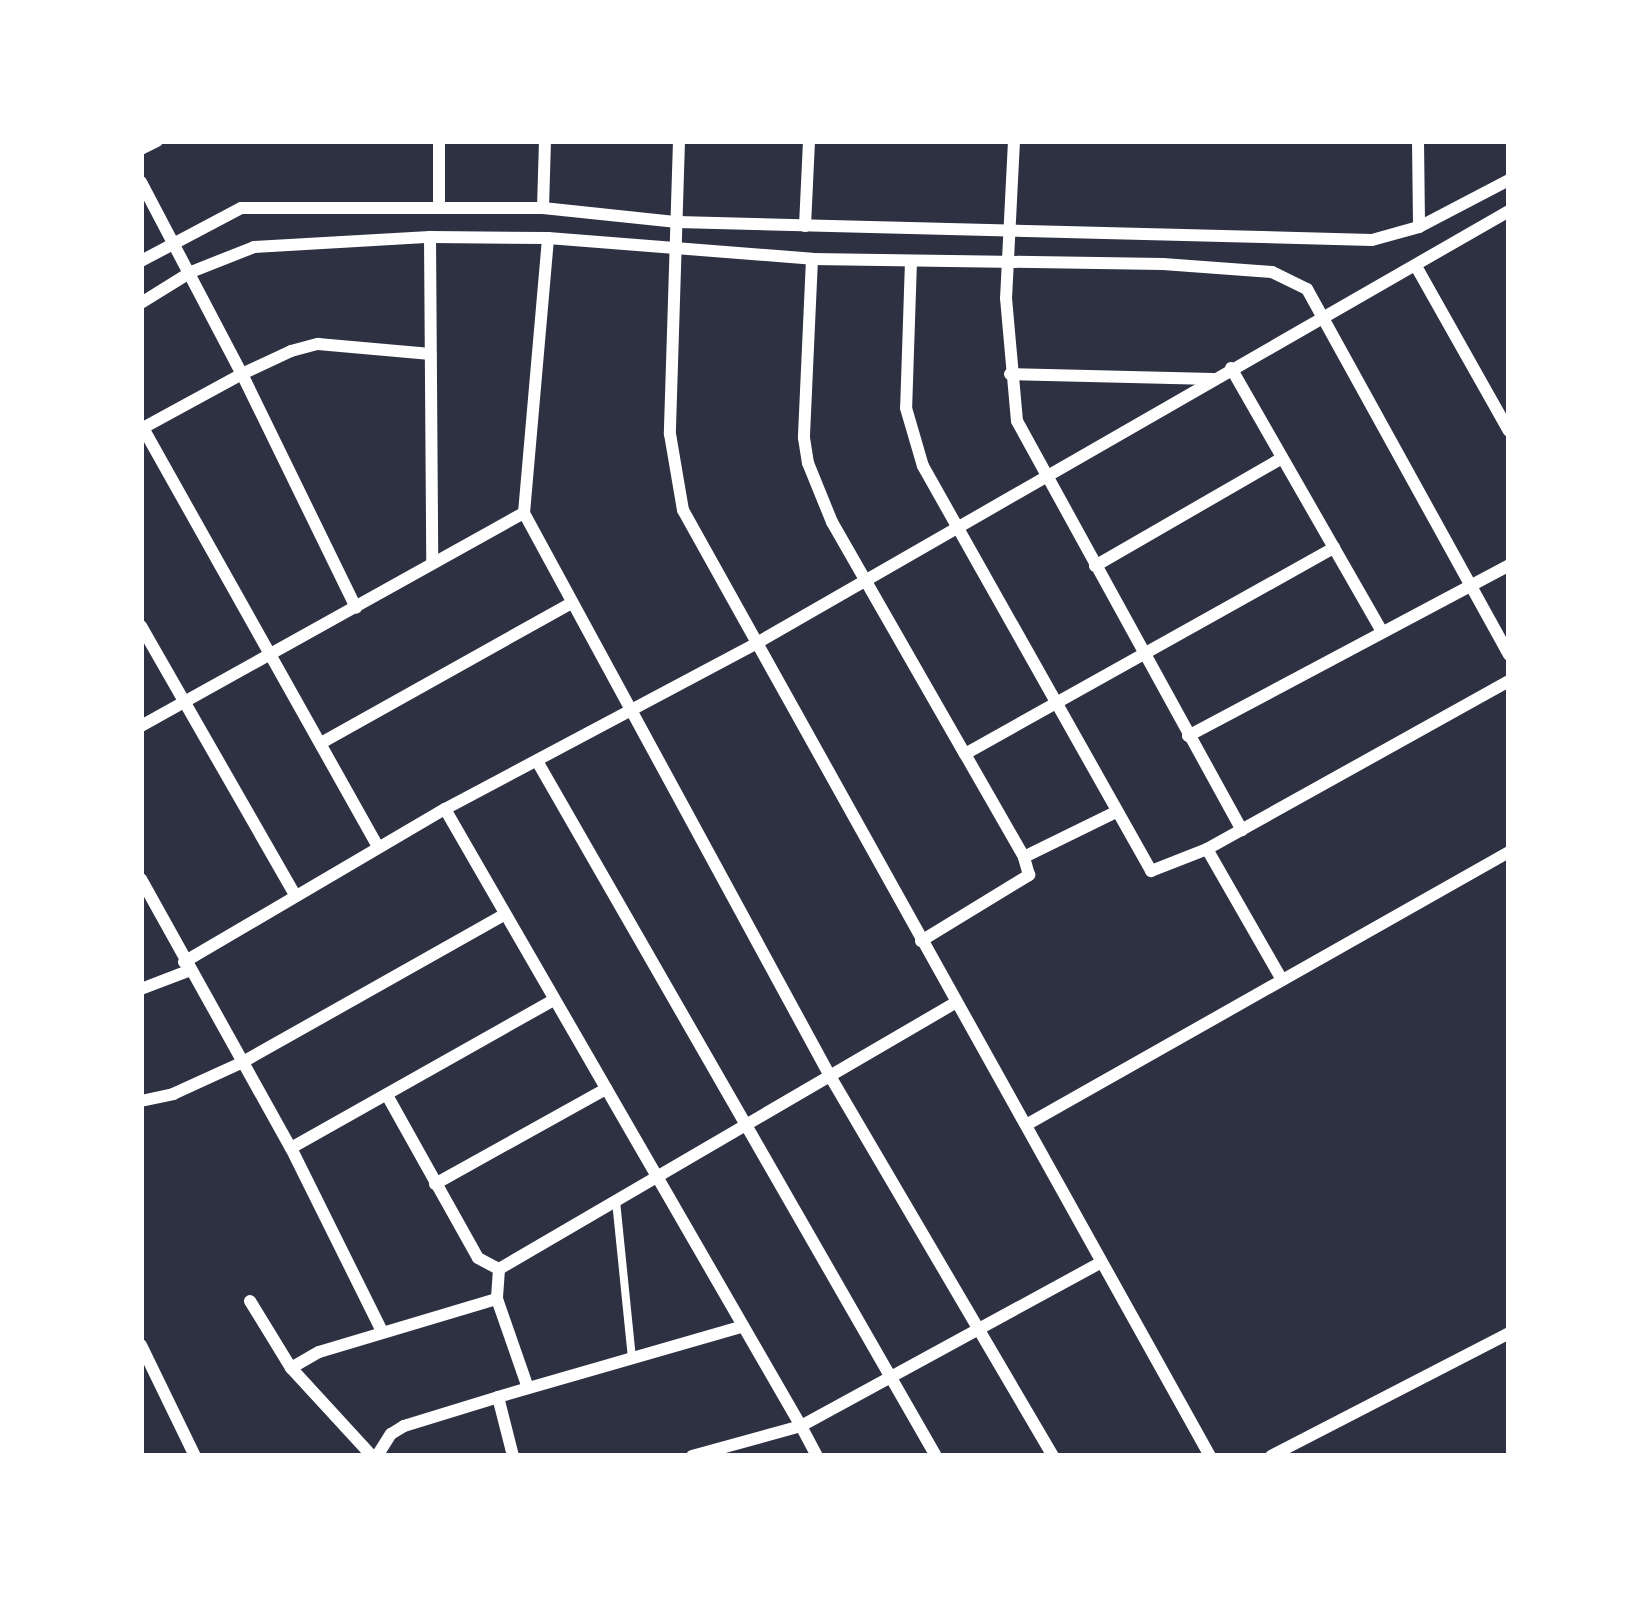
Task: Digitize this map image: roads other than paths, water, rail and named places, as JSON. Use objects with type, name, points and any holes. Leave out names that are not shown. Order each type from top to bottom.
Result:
[{"type":"street","points":[[141,148],[157,141]]},
{"type":"street","points":[[439,141],[439,206]]},
{"type":"street","points":[[543,208],[545,141]]},
{"type":"street","points":[[679,141],[670,434],[675,490],[755,644],[1210,1456]]},
{"type":"street","points":[[805,226],[809,141]]},
{"type":"street","points":[[1014,141],[1008,262],[1010,374],[1017,421],[1241,830]]},
{"type":"street","points":[[1418,141],[1419,227]]},
{"type":"street","points":[[141,260],[241,208],[543,208],[677,222],[1372,240],[1419,227],[1509,180]]},
{"type":"street","points":[[141,182],[191,272],[356,608]]},
{"type":"street","points":[[141,989],[186,966],[294,893],[755,644],[1231,368],[1417,268],[1509,211]]},
{"type":"street","points":[[430,237],[433,563]]},
{"type":"street","points":[[141,303],[191,272],[254,247],[430,237],[548,238],[675,252],[812,259],[1273,272],[1307,289],[1509,655]]},
{"type":"street","points":[[548,238],[524,513],[830,1076],[1053,1456]]},
{"type":"street","points":[[812,259],[804,438],[818,494],[1024,856],[1029,875],[921,940]]},
{"type":"street","points":[[911,261],[906,408],[923,466],[1151,872],[1207,849],[1509,681]]},
{"type":"street","points":[[1417,268],[1509,431]]},
{"type":"street","points":[[379,846],[142,429],[291,350],[318,344],[431,354]]},
{"type":"street","points":[[1231,368],[1382,632]]},
{"type":"street","points":[[1010,374],[1213,380]]},
{"type":"street","points":[[1095,566],[1282,458]]},
{"type":"street","points":[[141,726],[524,513]]},
{"type":"street","points":[[965,754],[1334,548]]},
{"type":"street","points":[[1187,736],[1509,565]]},
{"type":"street","points":[[321,743],[570,604]]},
{"type":"street","points":[[141,626],[294,893]]},
{"type":"street","points":[[537,761],[936,1456]]},
{"type":"street","points":[[445,809],[817,1456]]},
{"type":"street","points":[[1024,856],[1114,813]]},
{"type":"street","points":[[1207,849],[1282,980]]},
{"type":"street","points":[[1026,1125],[1509,852]]},
{"type":"street","points":[[141,879],[291,1148],[382,1330]]},
{"type":"street","points":[[141,1101],[173,1094],[241,1063],[504,915]]},
{"type":"street","points":[[291,1148],[554,1000]]},
{"type":"street","points":[[499,1269],[955,1003]]},
{"type":"street","points":[[435,1184],[606,1089]]},
{"type":"street","points":[[388,1097],[478,1258],[499,1269]]},
{"type":"street","points":[[692,1456],[801,1426],[1100,1262]]},
{"type":"street","points":[[499,1269],[497,1299],[528,1388]]},
{"type":"street","points":[[291,1368],[319,1352],[382,1330],[497,1299]]},
{"type":"street","points":[[250,1301],[291,1368],[375,1456],[391,1434],[404,1426],[740,1327]]},
{"type":"street","points":[[1271,1456],[1507,1339]]},
{"type":"street","points":[[141,1346],[195,1456]]},
{"type":"street","points":[[498,1396],[513,1456]]},
{"type":"lane","points":[[616,1201],[632,1358]]}]
